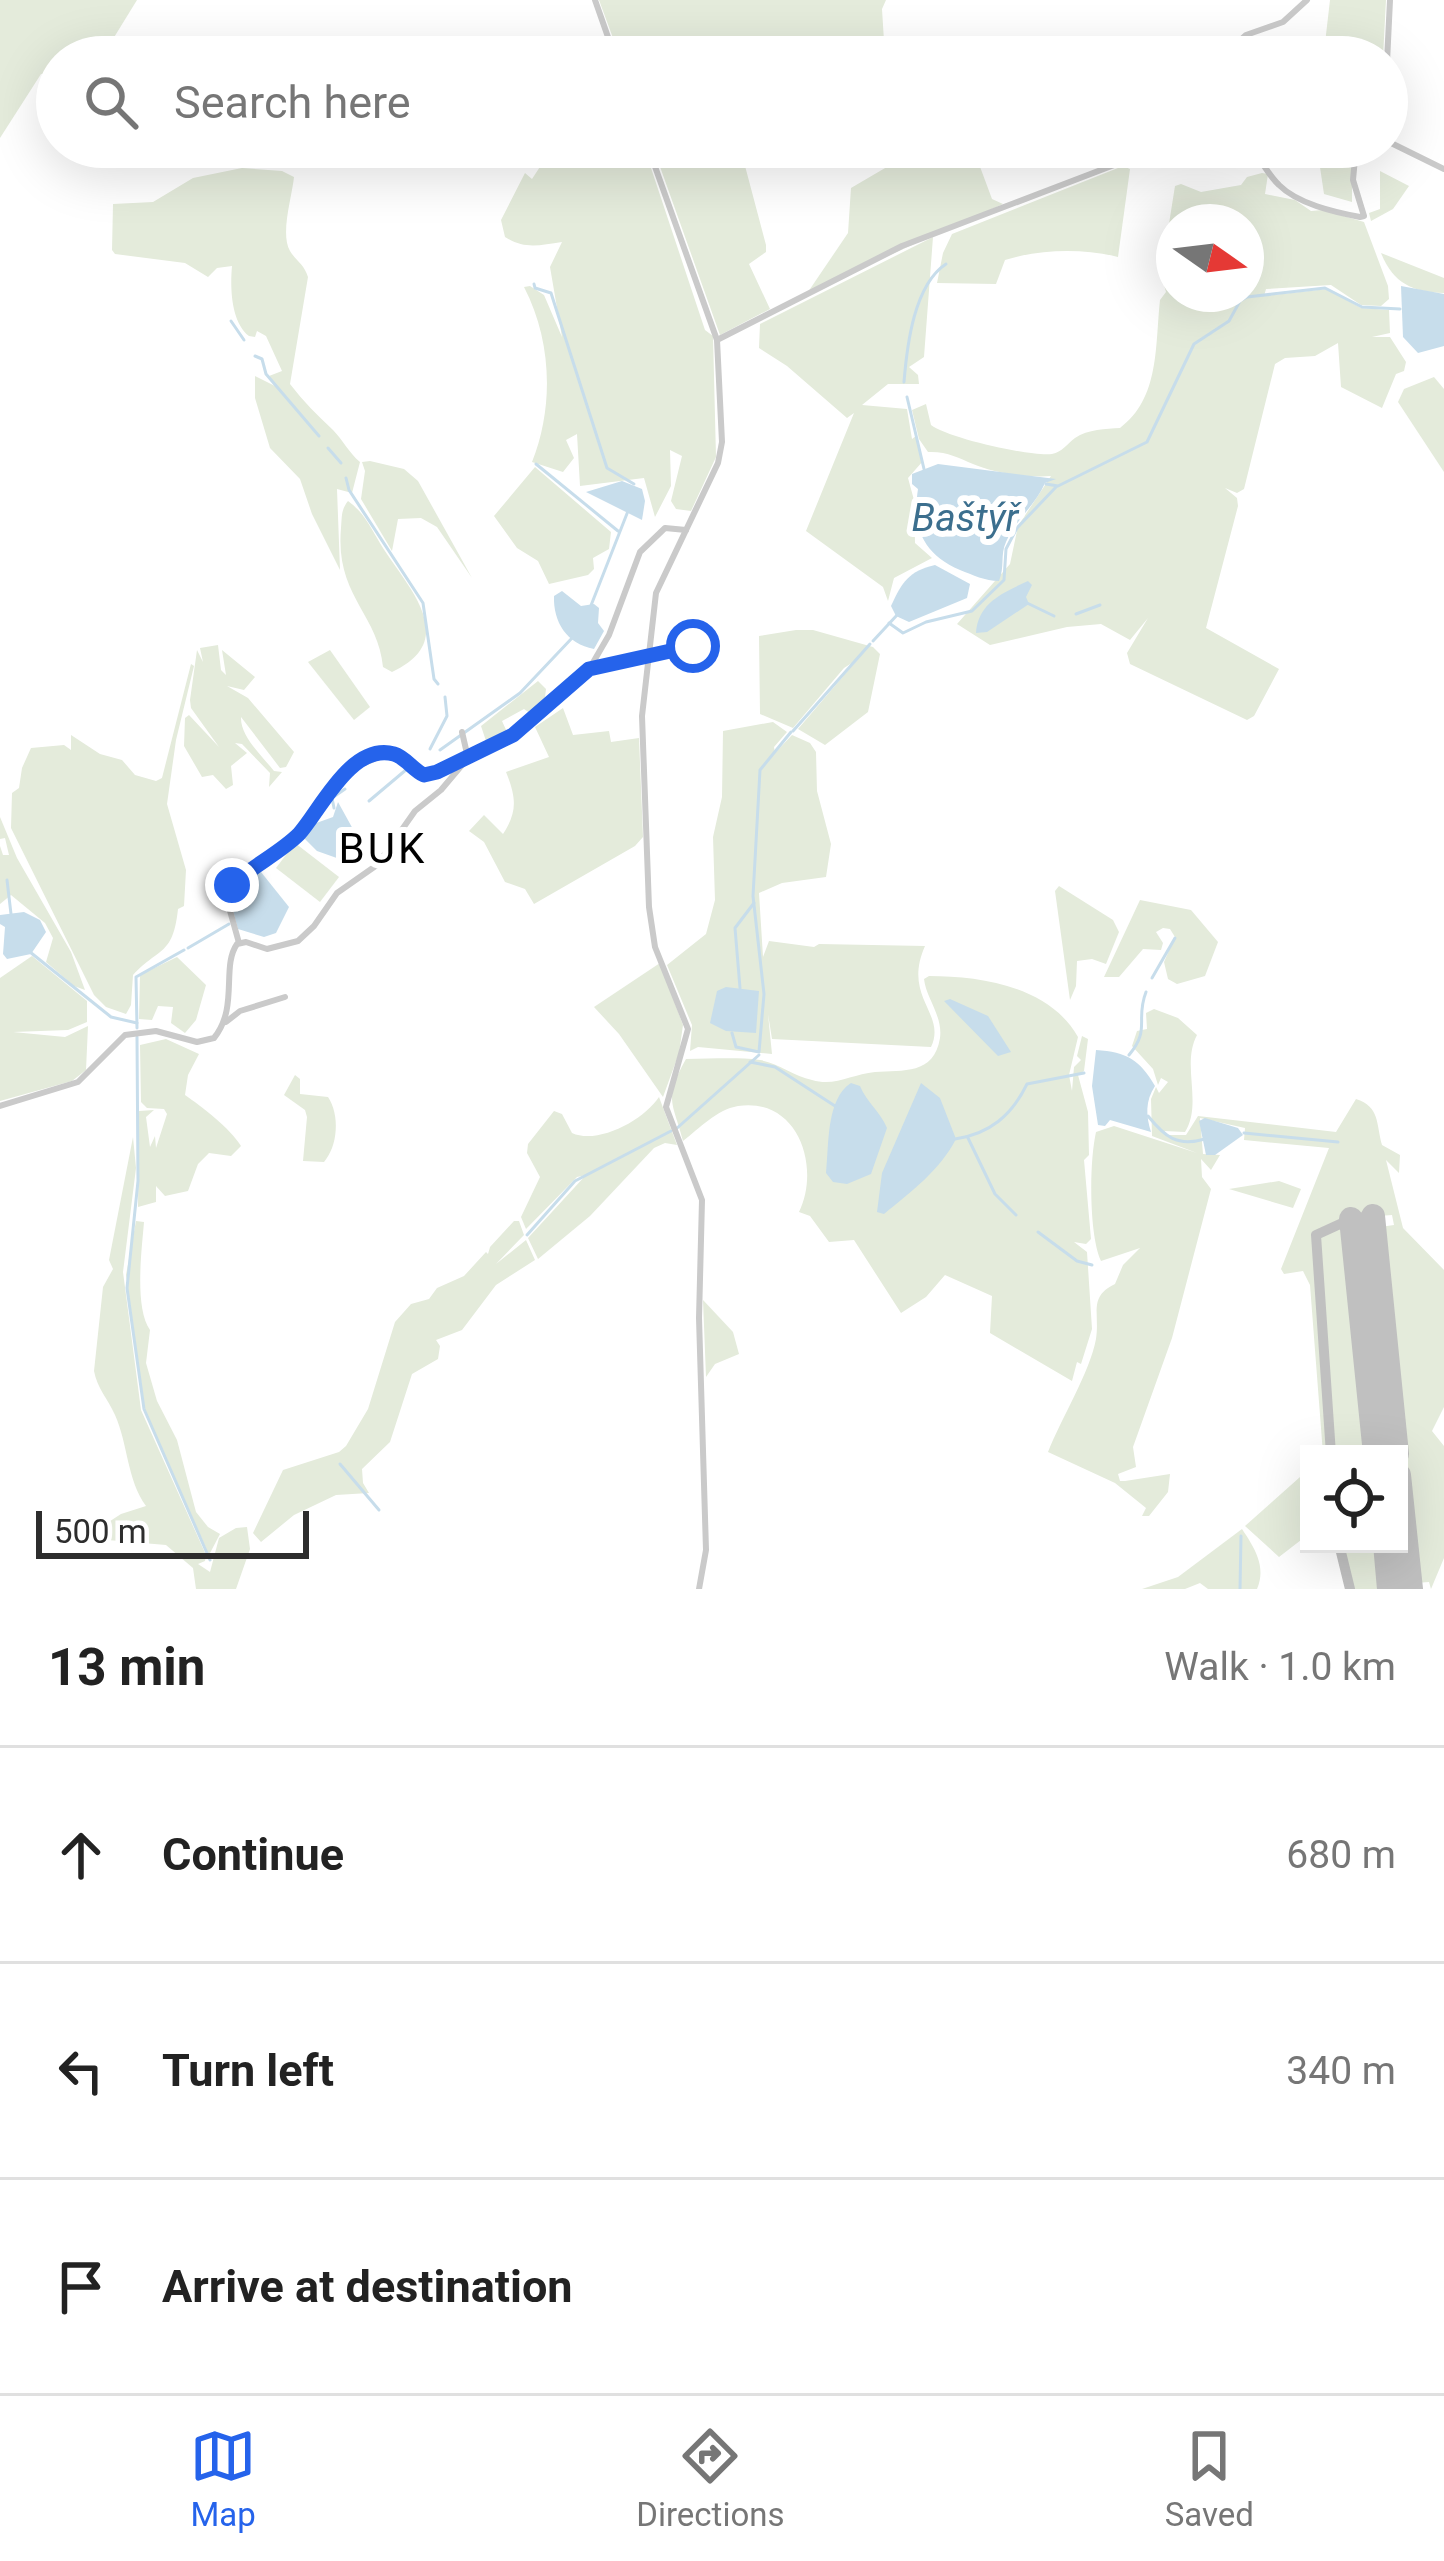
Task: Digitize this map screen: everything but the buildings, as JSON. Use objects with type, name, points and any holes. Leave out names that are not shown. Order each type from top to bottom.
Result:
[{"type":"street","points":[[595,0],[608,36]]},
{"type":"street","points":[[1245,36],[1283,22],[1307,0]]},
{"type":"street","points":[[1388,36],[1390,0]]},
{"type":"street","points":[[1408,152],[1444,170]]},
{"type":"street","points":[[656,168],[717,340],[721,454],[656,593],[642,732],[649,907],[659,962],[688,1029],[666,1107],[703,1200],[698,1318],[706,1550],[699,1589]]},
{"type":"street","points":[[717,340],[902,246],[1106,168]]},
{"type":"street","points":[[1268,168],[1291,194],[1360,217],[1364,216],[1354,168]]},
{"type":"street","points":[[239,943],[227,900],[232,885],[298,835],[319,801],[348,770],[388,753],[397,754],[424,775],[468,758],[534,721],[589,669],[609,635],[640,552],[664,528],[686,530]]},
{"type":"street","points":[[589,669],[693,646]]},
{"type":"street","points":[[462,736],[468,758]]},
{"type":"street","points":[[239,943],[267,949],[298,941],[337,893],[377,865],[415,812],[468,758]]},
{"type":"street","points":[[0,1106],[78,1082],[125,1035],[156,1031],[204,1042],[218,1035],[231,992],[231,954],[239,943]]},
{"type":"street","points":[[231,992],[238,1013]]},
{"type":"street","points":[[223,1024],[238,1013],[285,997]]},
{"type":"green space","points":[[0,0],[137,0],[115,36],[36,36],[36,82],[0,138]]},
{"type":"green space","points":[[599,0],[886,0],[884,36],[612,36]]},
{"type":"green space","points":[[1330,0],[1386,0],[1384,36],[1326,36]]},
{"type":"green space","points":[[242,168],[282,171],[294,177],[287,244],[308,277],[290,384],[360,462],[352,493],[337,489],[340,570],[300,479],[270,448],[255,398],[255,376],[275,386],[269,376],[282,371],[266,336],[257,331],[255,337],[249,336],[238,322],[232,266],[217,268],[208,277],[185,263],[112,250],[113,204],[153,202],[193,178]]},
{"type":"green space","points":[[539,168],[651,168],[705,330],[713,336],[716,457],[691,511],[676,509],[671,501],[682,456],[670,450],[671,486],[655,517],[644,478],[580,486],[577,434],[566,440],[574,458],[563,472],[532,462],[544,419],[547,374],[540,329],[524,287],[544,295],[562,337],[550,267],[562,242],[519,244],[505,237],[501,220],[525,173],[532,179]]},
{"type":"green space","points":[[660,168],[746,168],[766,245],[766,252],[749,264],[770,309],[720,335]]},
{"type":"green space","points":[[885,168],[980,168],[992,199],[1003,204],[808,292],[848,233],[851,188]]},
{"type":"green space","points":[[1118,168],[1130,169],[1118,257],[1076,251],[1033,254],[1005,260],[996,284],[937,283],[952,234]]},
{"type":"green space","points":[[1320,168],[1352,168],[1352,202],[1324,194]]},
{"type":"green space","points":[[1380,171],[1409,186],[1393,209],[1371,221],[1369,213],[1380,209]]},
{"type":"green space","points":[[1268,174],[1265,194],[1295,200],[1311,211],[1364,222],[1389,299],[1381,306],[1361,305],[1331,285],[1266,289],[1264,296],[1264,204],[1172,204],[1175,186],[1181,184],[1201,192],[1241,185],[1247,177]]},
{"type":"green space","points":[[933,237],[924,357],[909,367],[918,375],[919,384],[888,384],[862,405],[907,409],[912,439],[916,436],[923,461],[908,478],[914,500],[915,543],[932,558],[894,578],[888,601],[883,587],[806,531],[854,413],[847,418],[759,348],[760,324]]},
{"type":"green space","points":[[1381,253],[1444,278],[1444,293],[1405,284],[1391,272]]},
{"type":"green space","points":[[1327,289],[1361,308],[1389,310],[1390,333],[1372,337],[1390,337],[1406,362],[1382,408],[1341,387],[1338,343],[1315,356],[1285,358],[1275,364],[1244,489],[1237,493],[1225,488],[1237,498],[1238,506],[1206,628],[1279,669],[1254,716],[1247,720],[1130,664],[1127,653],[1148,618],[1130,640],[1101,624],[990,645],[957,624],[1010,564],[1018,526],[1051,476],[1001,472],[928,452],[919,439],[912,410],[926,404],[931,425],[954,435],[1009,450],[1052,454],[1086,433],[1120,428],[1142,402],[1153,370],[1159,312],[1264,312],[1264,296]]},
{"type":"green space","points":[[1434,377],[1444,389],[1444,472],[1398,402],[1404,389]]},
{"type":"green space","points":[[362,462],[404,469],[418,481],[472,578],[437,527],[421,518],[398,519],[392,551],[361,499]]},
{"type":"green space","points":[[535,467],[611,532],[609,549],[593,558],[594,569],[588,575],[549,584],[538,561],[517,548],[494,516]]},
{"type":"green space","points":[[348,501],[365,518],[411,590],[426,626],[424,643],[414,658],[392,672],[383,667],[380,648],[344,571],[341,528]]},
{"type":"green space","points":[[813,630],[873,647],[880,654],[868,712],[825,745],[798,729],[858,659],[844,668],[793,728],[760,714],[759,636]]},
{"type":"green space","points":[[218,645],[226,675],[222,650],[255,677],[244,690],[227,686],[248,698],[294,752],[286,767],[280,768],[241,717],[253,746],[274,771],[282,772],[269,787],[270,773],[242,744],[235,743],[247,753],[231,766],[233,785],[226,789],[213,775],[202,777],[184,746],[189,715],[219,747],[190,700],[197,650],[203,662],[200,648]]},
{"type":"green space","points":[[330,650],[370,707],[354,720],[308,662]]},
{"type":"green space","points":[[191,664],[167,804],[186,870],[184,906],[178,909],[168,943],[133,975],[126,1014],[106,1007],[94,995],[11,828],[12,793],[19,788],[31,748],[64,745],[71,750],[71,735],[100,754],[122,760],[135,775],[156,781],[162,778]]},
{"type":"green space","points":[[538,681],[550,702],[534,716],[524,709],[502,721],[507,732],[487,744],[481,726]]},
{"type":"green space","points":[[563,708],[573,735],[609,731],[611,742],[639,738],[643,837],[534,904],[525,889],[505,882],[484,842],[469,831],[484,815],[503,834],[514,804],[506,772],[549,757],[535,727]]},
{"type":"green space","points":[[773,722],[787,732],[774,747],[775,753],[792,735],[810,743],[816,752],[817,791],[831,844],[826,877],[782,883],[759,893],[763,957],[769,941],[814,947],[925,946],[918,979],[934,1024],[931,1047],[772,1039],[768,1014],[772,1054],[698,1047],[690,1051],[692,1025],[667,965],[706,934],[715,900],[713,837],[722,797],[723,731]]},
{"type":"green space","points":[[0,817],[17,858],[71,952],[85,990],[46,962],[53,938],[45,923],[11,895],[0,904],[0,846],[3,855],[9,855],[5,838],[0,839]]},
{"type":"green space","points":[[295,843],[339,877],[320,902],[276,868]]},
{"type":"green space","points":[[1059,886],[1113,920],[1119,932],[1106,964],[1077,961],[1070,1000],[1055,891]]},
{"type":"green space","points":[[1140,900],[1191,910],[1218,942],[1205,976],[1177,984],[1168,979],[1164,962],[1175,937],[1163,928],[1156,932],[1163,943],[1161,950],[1143,949],[1119,977],[1104,977]]},
{"type":"green space","points":[[32,956],[87,1001],[87,1022],[68,1030],[13,1032],[65,1037],[88,1026],[86,1070],[72,1081],[0,1101],[0,978]]},
{"type":"green space","points":[[177,957],[206,985],[196,1020],[185,1033],[171,1023],[173,1007],[158,1006],[152,1020],[139,1019],[140,975]]},
{"type":"green space","points":[[660,963],[683,1025],[679,1053],[663,1097],[594,1007]]},
{"type":"green space","points":[[924,979],[992,982],[1050,1006],[1078,1037],[1069,1075],[1072,1091],[1082,1036],[1088,1039],[1084,1071],[1078,1075],[1088,1112],[1089,1155],[1084,1160],[1091,1239],[1086,1244],[1074,1242],[1087,1252],[1092,1329],[1072,1381],[990,1333],[992,1296],[945,1275],[926,1297],[901,1313],[854,1240],[829,1242],[810,1216],[799,1212],[805,1194],[805,1156],[799,1139],[776,1112],[759,1106],[730,1108],[683,1141],[672,1093],[686,1059],[760,1060],[820,1082],[924,1064],[937,1050],[940,1038]]},
{"type":"green space","points":[[1154,1009],[1178,1018],[1197,1035],[1191,1059],[1190,1121],[1185,1132],[1164,1131],[1166,1135],[1186,1135],[1198,1116],[1336,1132],[1356,1099],[1373,1111],[1382,1145],[1400,1155],[1399,1173],[1386,1160],[1403,1228],[1444,1270],[1444,1407],[1432,1431],[1444,1446],[1444,1558],[1431,1589],[1429,1582],[1416,1583],[1408,1445],[1402,1445],[1380,1227],[1394,1225],[1392,1215],[1379,1216],[1379,1209],[1365,1211],[1390,1445],[1332,1445],[1318,1230],[1314,1241],[1329,1445],[1322,1445],[1310,1285],[1303,1271],[1284,1274],[1281,1269],[1329,1148],[1244,1140],[1245,1128],[1200,1118],[1203,1154],[1220,1155],[1211,1170],[1201,1159],[1202,1177],[1211,1189],[1172,1338],[1133,1447],[1136,1467],[1118,1474],[1125,1481],[1170,1474],[1168,1492],[1149,1516],[1142,1516],[1146,1508],[1115,1483],[1048,1452],[1093,1352],[1098,1300],[1140,1248],[1101,1261],[1091,1198],[1096,1132],[1114,1126],[1197,1153],[1152,1136],[1151,1099],[1156,1087],[1159,1093],[1168,1082],[1161,1078],[1158,1085],[1153,1069],[1132,1046],[1137,1031],[1147,1029],[1146,1013]]},
{"type":"green space","points":[[166,1039],[199,1054],[188,1075],[185,1095],[241,1146],[231,1156],[209,1153],[198,1164],[188,1191],[165,1196],[156,1186],[156,1202],[138,1207],[139,1111],[154,1110],[146,1117],[150,1147],[155,1136],[156,1148],[167,1114],[141,1102],[140,1045]]},
{"type":"green space","points":[[295,1075],[300,1079],[300,1094],[328,1097],[332,1104],[335,1139],[324,1162],[303,1161],[305,1110],[284,1095]]},
{"type":"green space","points":[[659,1097],[677,1145],[654,1148],[590,1216],[538,1259],[528,1238],[586,1175],[577,1177],[526,1229],[521,1217],[540,1177],[527,1153],[528,1144],[554,1111],[562,1114],[572,1133],[594,1136],[632,1122]]},
{"type":"green space","points":[[133,1137],[136,1168],[123,1272],[141,1410],[206,1555],[198,1564],[210,1572],[219,1538],[247,1527],[250,1549],[236,1589],[196,1589],[193,1568],[166,1545],[84,1538],[121,1514],[146,1506],[135,1485],[115,1415],[94,1371],[103,1287],[113,1269],[109,1260]]},
{"type":"green space","points":[[1279,1181],[1301,1189],[1293,1208],[1229,1189]]},
{"type":"green space","points":[[136,1221],[144,1222],[140,1277],[150,1330],[146,1363],[157,1401],[177,1440],[196,1512],[220,1534],[209,1555],[145,1410],[126,1275]]},
{"type":"green space","points":[[519,1221],[524,1235],[496,1264],[526,1240],[535,1260],[496,1285],[462,1330],[436,1340],[438,1359],[412,1374],[390,1442],[362,1469],[369,1493],[336,1495],[294,1515],[261,1542],[253,1533],[283,1470],[346,1446],[368,1409],[395,1322],[411,1304],[429,1299],[437,1288],[464,1276]]},
{"type":"green space","points":[[703,1300],[733,1332],[739,1354],[715,1364],[706,1377]]},
{"type":"green space","points":[[1300,1477],[1300,1541],[1279,1557],[1245,1526]]},
{"type":"green space","points":[[1242,1529],[1260,1565],[1257,1589],[1208,1589],[1200,1583],[1185,1589],[1142,1589],[1178,1577]]},
{"type":"green space","points":[[1344,1553],[1401,1553],[1405,1589],[1352,1589]]},
{"type":"water","points":[[1401,286],[1444,294],[1444,346],[1418,353],[1403,337]]},
{"type":"water","name":"Baštýř","points":[[938,464],[1056,479],[1045,483],[1010,534],[999,581],[947,564],[923,538],[912,474]]},
{"type":"water","points":[[622,481],[642,489],[642,520],[586,492]]},
{"type":"water","points":[[935,565],[970,584],[967,598],[909,622],[896,616],[891,606],[903,584]]},
{"type":"water","points":[[1028,581],[1032,585],[1026,597],[1029,604],[987,632],[976,633],[986,607]]},
{"type":"water","points":[[562,591],[581,606],[599,608],[598,623],[604,631],[594,649],[569,637],[559,623],[554,596]]},
{"type":"water","points":[[338,802],[354,831],[348,862],[317,851],[304,838],[308,826],[333,817]]},
{"type":"water","points":[[257,867],[289,907],[276,933],[264,937],[238,929],[233,909],[237,887]]},
{"type":"water","points":[[24,912],[40,920],[46,932],[31,954],[7,959],[0,915]]},
{"type":"water","points":[[726,987],[759,991],[756,1033],[726,1031],[710,1023],[717,991]]},
{"type":"water","points":[[950,999],[988,1016],[1011,1052],[998,1056],[944,1001]]},
{"type":"water","points":[[1096,1050],[1132,1059],[1149,1077],[1155,1086],[1147,1109],[1151,1132],[1110,1120],[1105,1126],[1098,1125],[1092,1086]]},
{"type":"water","points":[[851,1083],[860,1086],[887,1128],[871,1174],[847,1184],[833,1182],[826,1173],[833,1111]]},
{"type":"water","points":[[921,1083],[940,1098],[956,1139],[924,1180],[884,1214],[877,1212],[882,1173]]},
{"type":"water","points":[[1205,1118],[1238,1128],[1243,1135],[1215,1155],[1206,1155],[1199,1121]]},
{"type":"waterway","points":[[904,382],[919,301],[946,264]]},
{"type":"waterway","points":[[534,284],[551,293],[607,468],[634,484]]},
{"type":"waterway","points":[[1046,484],[1058,486],[1147,442],[1194,344],[1229,321],[1247,297],[1325,288],[1362,307],[1400,309]]},
{"type":"waterway","points":[[231,321],[244,340]]},
{"type":"waterway","points":[[255,356],[319,436]]},
{"type":"waterway","points":[[907,397],[924,469]]},
{"type":"waterway","points":[[328,448],[341,463]]},
{"type":"waterway","points":[[536,464],[618,531]]},
{"type":"waterway","points":[[346,478],[349,490],[423,603],[438,684]]},
{"type":"waterway","points":[[889,623],[903,633],[972,611],[1004,580],[1006,549],[1017,528],[1056,487]]},
{"type":"waterway","points":[[590,608],[628,511]]},
{"type":"waterway","points":[[1025,602],[1054,616]]},
{"type":"waterway","points":[[1076,614],[1100,605]]},
{"type":"waterway","points":[[873,641],[898,614]]},
{"type":"waterway","points":[[440,750],[520,693],[573,637]]},
{"type":"waterway","points":[[793,731],[870,644]]},
{"type":"waterway","points":[[430,749],[447,716],[445,697]]},
{"type":"waterway","points":[[732,1033],[736,1047],[759,1052],[764,994],[753,896],[760,770],[791,732]]},
{"type":"waterway","points":[[369,801],[407,769]]},
{"type":"waterway","points":[[334,808],[332,798],[345,789]]},
{"type":"waterway","points":[[7,880],[11,914]]},
{"type":"waterway","points":[[740,988],[735,928],[754,903]]},
{"type":"waterway","points":[[188,948],[229,924]]},
{"type":"waterway","points":[[1152,978],[1175,938]]},
{"type":"waterway","points":[[137,1028],[136,977],[184,950]]},
{"type":"waterway","points":[[30,952],[111,1017],[137,1023]]},
{"type":"waterway","points":[[1129,1055],[1141,1031],[1146,992]]},
{"type":"waterway","points":[[137,1037],[138,1181],[127,1288],[144,1409],[210,1560]]},
{"type":"waterway","points":[[676,1129],[759,1055]]},
{"type":"waterway","points":[[750,1062],[775,1067],[835,1106]]},
{"type":"waterway","points":[[955,1139],[979,1133],[998,1121],[1027,1084],[1084,1073]]},
{"type":"waterway","points":[[1148,1116],[1172,1138],[1205,1139]]},
{"type":"waterway","points":[[527,1235],[575,1181],[671,1131]]},
{"type":"waterway","points":[[1244,1133],[1338,1142]]},
{"type":"waterway","points":[[968,1138],[995,1194],[1016,1215]]},
{"type":"waterway","points":[[1038,1232],[1077,1261],[1092,1265]]},
{"type":"waterway","points":[[340,1464],[379,1510]]},
{"type":"waterway","points":[[1240,1589],[1241,1536]]},
{"type":"taxiway","points":[[1330,1445],[1316,1235],[1351,1219],[1373,1216]]},
{"type":"taxiway","points":[[1341,1553],[1350,1589]]},
{"type":"runway","points":[[1373,1216],[1396,1445]]},
{"type":"runway","points":[[1351,1219],[1374,1445]]},
{"type":"runway","points":[[1386,1553],[1389,1589]]},
{"type":"runway","points":[[1407,1553],[1411,1589]]},
{"type":"district","name":"BUK","points":[[383,848]]},
{"type":"route","points":[[232,885],[298,835],[335,783],[364,761],[397,754],[417,772],[437,772],[534,721],[589,669],[693,646]]}]
